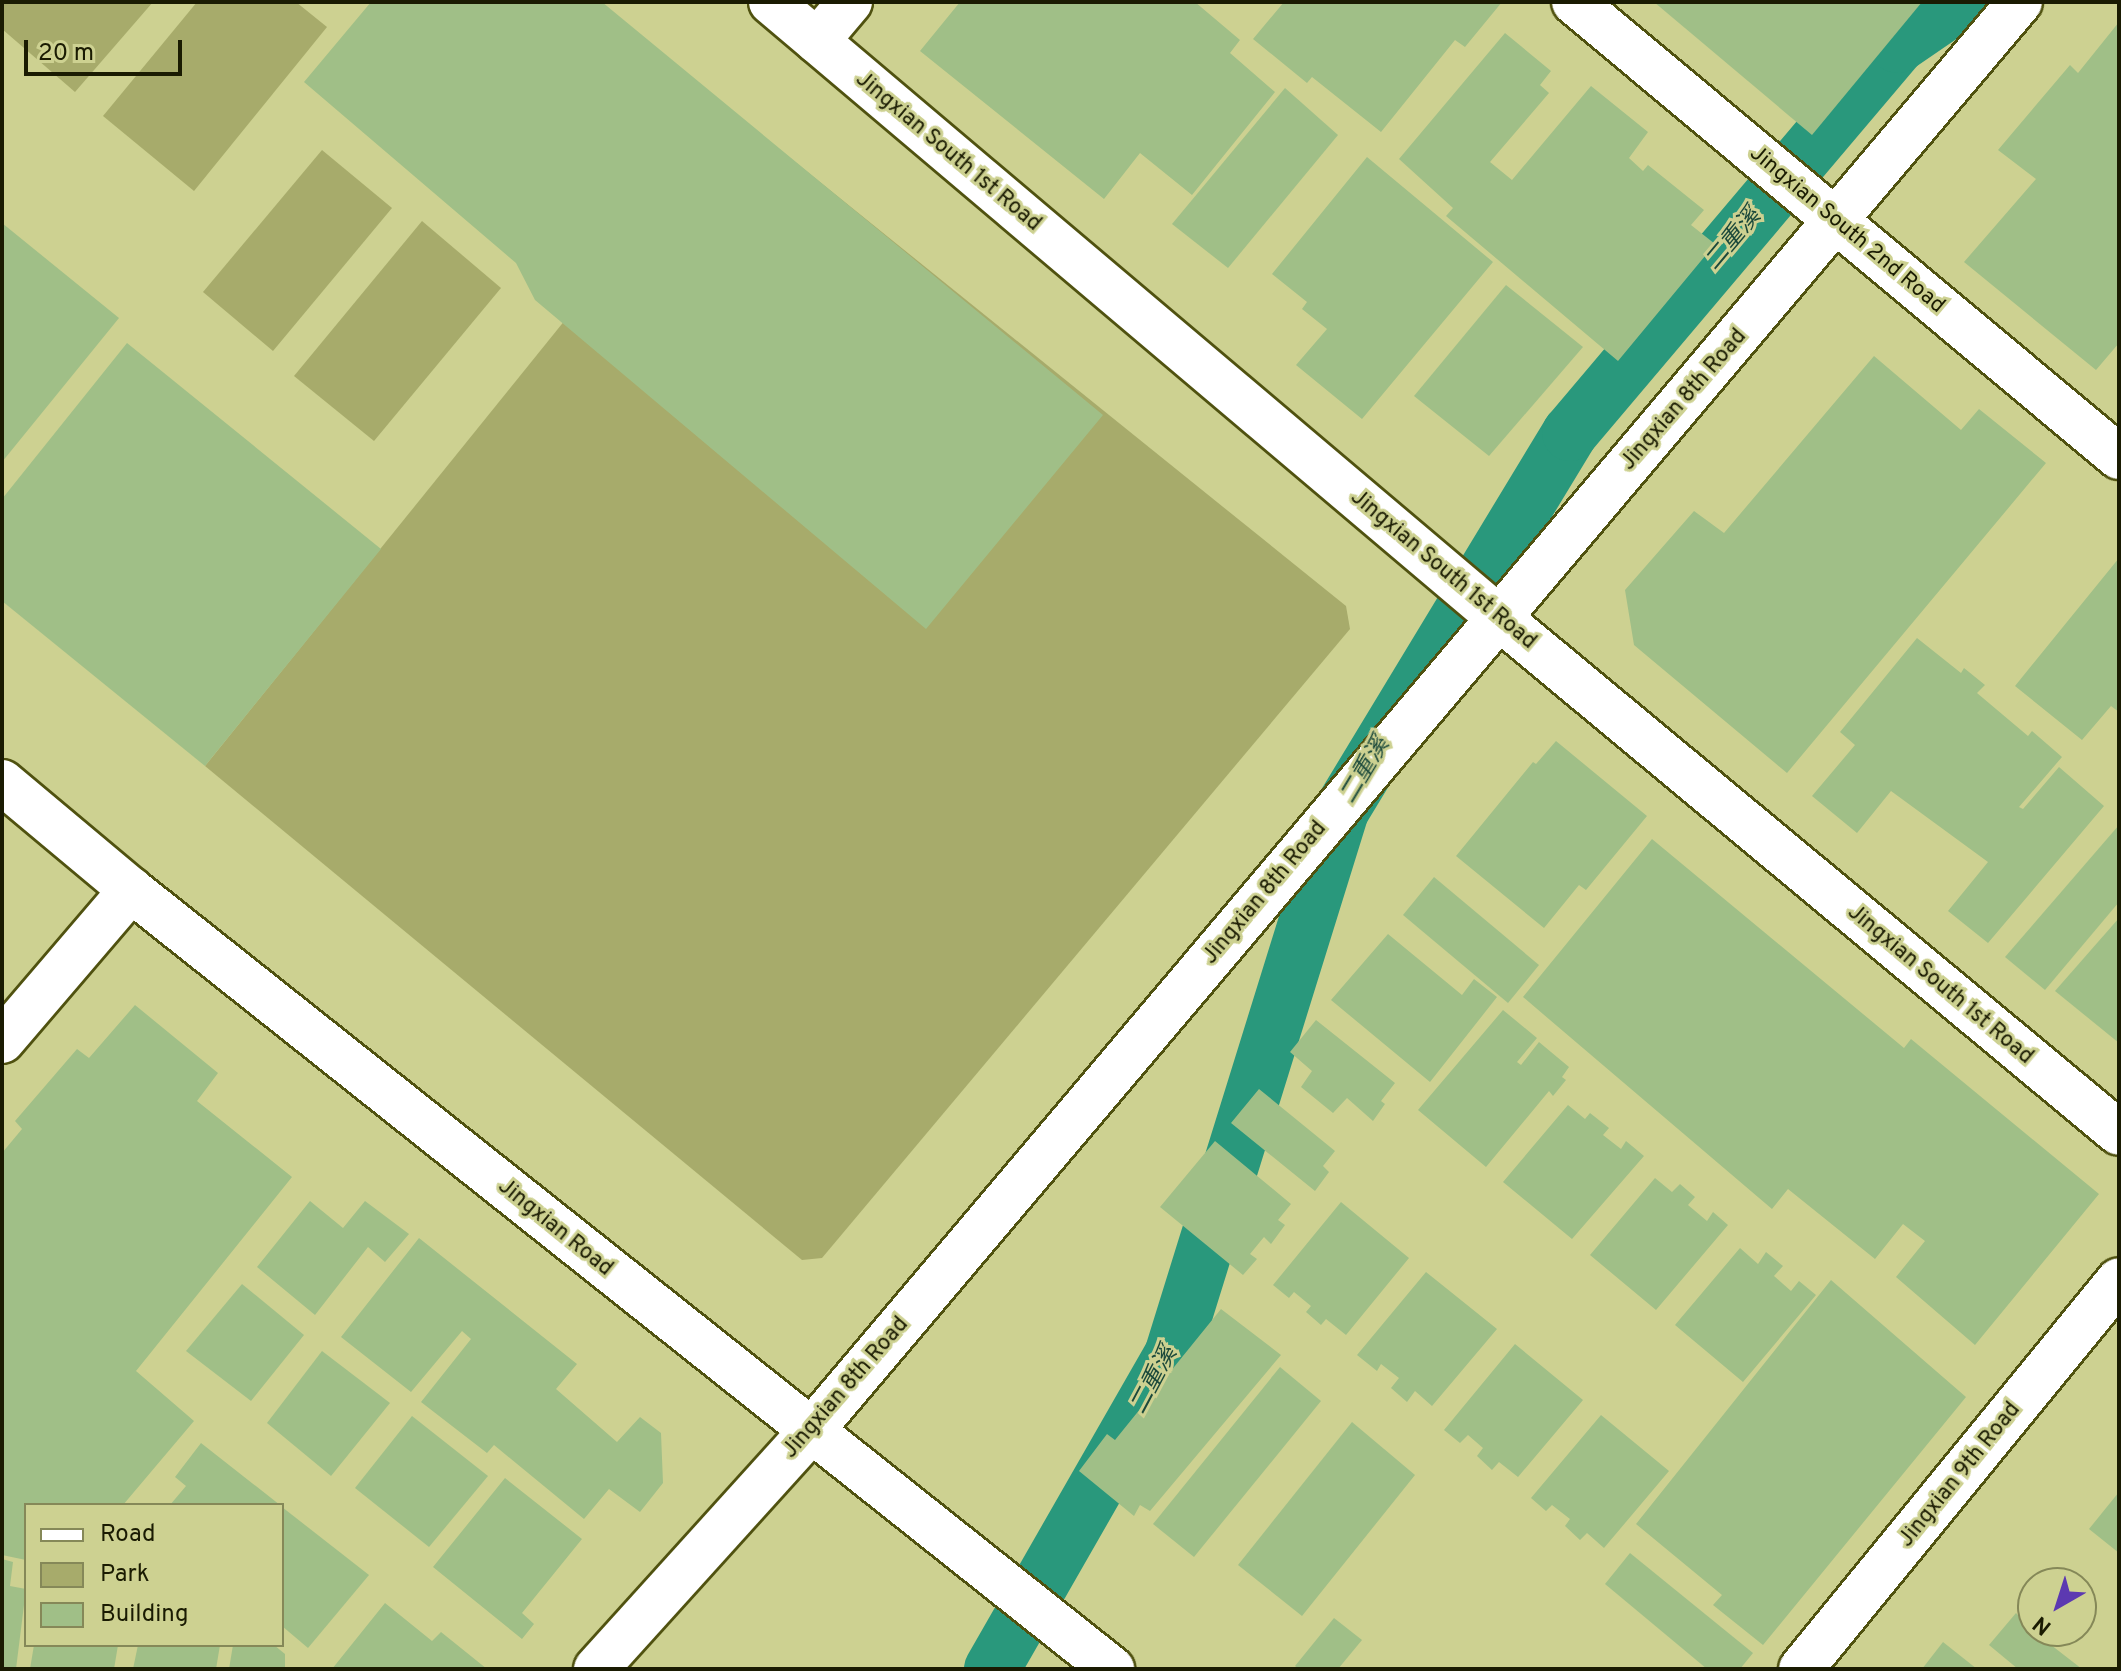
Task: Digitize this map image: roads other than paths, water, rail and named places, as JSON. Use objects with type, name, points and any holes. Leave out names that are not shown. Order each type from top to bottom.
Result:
[{"type":"street","name":"Jingxian South 1st Road","points":[[771,2],[1498,617],[2119,1133]]},
{"type":"street","points":[[817,41],[850,2]]},
{"type":"street","name":"Jingxian South 2nd Road","points":[[1574,2],[2119,457]]},
{"type":"street","name":"Jingxian 8th Road","points":[[596,1669],[811,1431],[2020,2]]},
{"type":"street","name":"Jingxian Road","points":[[2,782],[131,890],[1112,1669]]},
{"type":"street","points":[[2,1041],[131,890]]},
{"type":"street","name":"Jingxian 9th Road","points":[[1801,1669],[2119,1280]]},
{"type":"waterway","name":"二重溪","points":[[992,1669],[1172,1355],[1341,811],[1570,433],[1898,45],[1961,2]]}]
